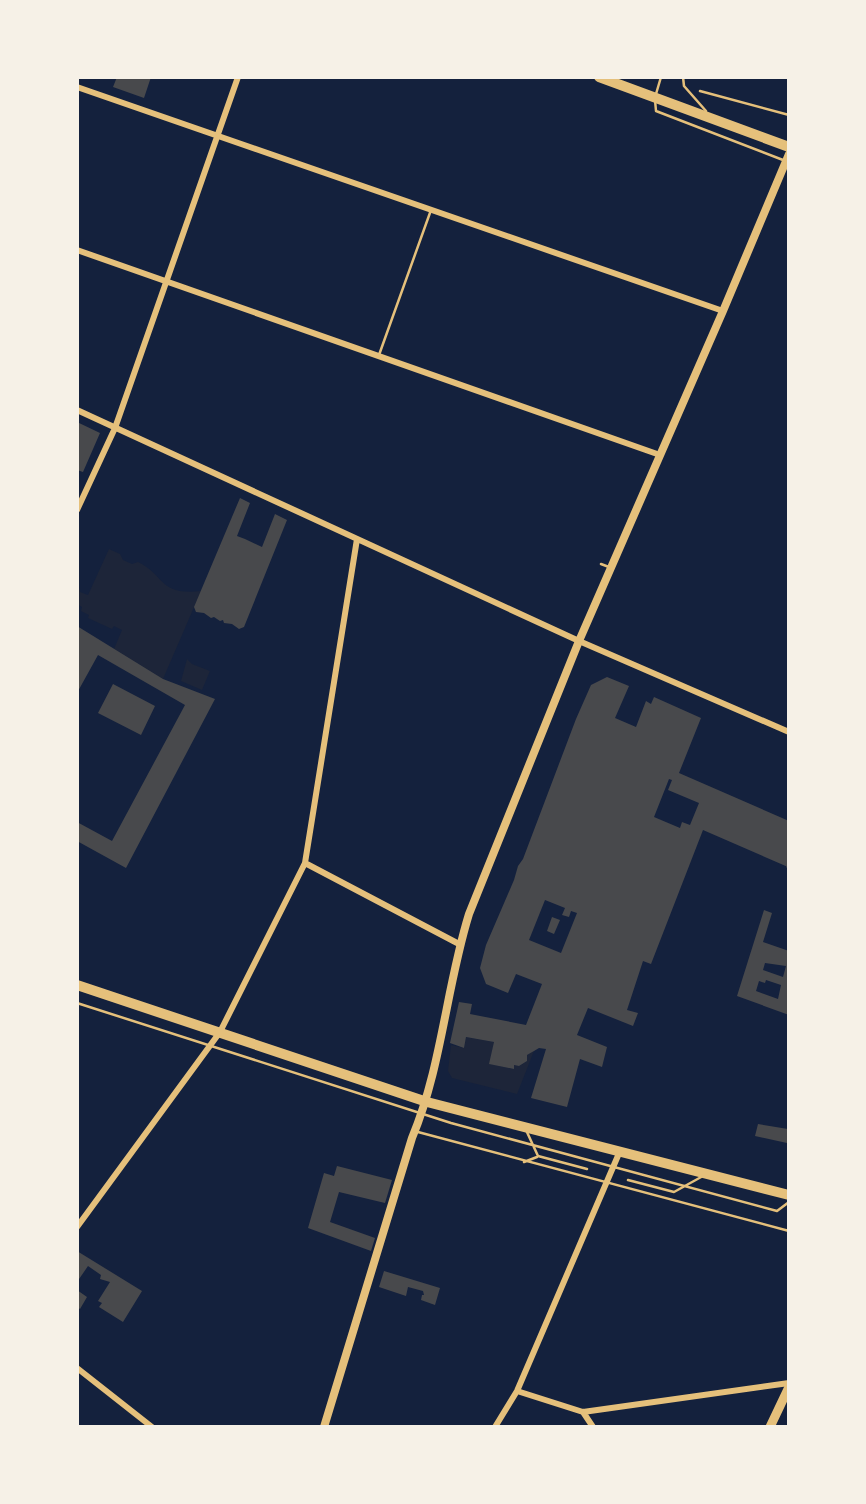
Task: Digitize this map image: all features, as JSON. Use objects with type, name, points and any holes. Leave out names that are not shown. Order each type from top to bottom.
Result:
[{"type":"main road","points":[[599,77],[789,147]]},
{"type":"main road","points":[[77,985],[427,1101],[789,1195]]},
{"type":"main road","points":[[770,1427],[789,1385]]},
{"type":"street","points":[[77,510],[115,428],[239,77]]},
{"type":"street","points":[[77,87],[723,311]]},
{"type":"street","points":[[324,1427],[415,1132],[427,1101],[459,944],[469,914],[579,641],[787,158]]},
{"type":"street","points":[[77,250],[660,455]]},
{"type":"street","points":[[77,410],[579,641],[789,732]]},
{"type":"street","points":[[77,1227],[220,1032],[305,863],[357,539]]},
{"type":"street","points":[[305,863],[459,944]]},
{"type":"street","points":[[495,1427],[517,1391],[620,1151]]},
{"type":"street","points":[[77,1368],[152,1427]]},
{"type":"street","points":[[517,1391],[583,1412],[789,1385]]},
{"type":"street","points":[[583,1412],[593,1427]]},
{"type":"lane","points":[[619,85],[629,77]]},
{"type":"lane","points":[[661,77],[654,99],[656,111],[787,158]]},
{"type":"lane","points":[[683,77],[684,86],[712,119]]},
{"type":"lane","points":[[378,356],[432,210]]},
{"type":"lane","points":[[601,564],[612,568]]},
{"type":"lane","points":[[77,1003],[533,1146],[777,1212],[789,1202]]},
{"type":"lane","points":[[525,1127],[538,1156]]},
{"type":"lane","points":[[415,1132],[789,1231]]},
{"type":"lane","points":[[524,1162],[538,1156],[587,1169]]},
{"type":"lane","points":[[628,1180],[674,1192],[708,1174]]},
{"type":"path","points":[[684,86],[789,115]]},
{"type":"shaded area","points":[[109,549],[120,554],[123,560],[132,564],[138,562],[147,567],[170,587],[187,592],[201,591],[163,679],[114,649],[122,630],[114,626],[112,629],[88,618],[89,615],[81,611],[82,607],[77,604],[77,588],[88,595]]},
{"type":"shaded area","points":[[187,659],[192,664],[210,671],[202,690],[181,681]]},
{"type":"shaded area","points":[[466,1037],[494,1042],[490,1064],[513,1069],[514,1065],[519,1066],[527,1061],[527,1055],[534,1051],[517,1094],[452,1078],[448,1071],[451,1045],[464,1048]]},
{"type":"building","points":[[117,77],[151,77],[144,98],[113,87]]},
{"type":"building","points":[[77,422],[100,433],[83,472],[77,470]]},
{"type":"building","points":[[240,498],[250,503],[237,536],[262,547],[275,514],[287,520],[244,627],[239,629],[224,623],[223,620],[196,612],[194,607]]},
{"type":"building","points":[[77,626],[163,679],[215,699],[126,868],[77,841],[77,822],[112,841],[185,705],[98,655],[77,693]]},
{"type":"building","points":[[607,677],[629,686],[615,718],[636,727],[646,701],[651,704],[654,697],[701,718],[679,773],[789,821],[789,862],[788,867],[703,830],[651,964],[643,961],[627,1010],[638,1013],[633,1026],[588,1008],[577,1035],[607,1047],[602,1067],[580,1059],[567,1107],[531,1098],[546,1049],[539,1048],[527,1055],[527,1061],[519,1066],[514,1065],[514,1069],[489,1064],[494,1042],[466,1037],[464,1048],[450,1043],[459,1002],[472,1004],[470,1014],[526,1025],[542,984],[516,974],[508,993],[486,984],[480,968],[486,945],[523,859],[591,685]],"holes":[[[669,779],[672,780],[668,790],[699,803],[690,825],[682,822],[680,828],[654,817]],[[545,900],[565,908],[562,915],[569,917],[571,911],[577,913],[561,953],[529,940]]]},
{"type":"building","points":[[113,684],[155,706],[141,735],[98,713]]},
{"type":"building","points":[[764,910],[772,913],[763,942],[789,951],[789,1015],[737,996]],"holes":[[[765,963],[786,966],[783,977],[763,970]],[[766,980],[781,985],[778,999],[756,991],[759,981],[765,983]]]},
{"type":"building","points":[[552,917],[560,920],[554,934],[547,931]]},
{"type":"building","points":[[758,1124],[788,1129],[787,1143],[755,1136]]},
{"type":"building","points":[[337,1166],[392,1180],[385,1203],[339,1192],[330,1222],[375,1238],[371,1251],[308,1228],[324,1173],[334,1176]]},
{"type":"building","points":[[77,1251],[142,1291],[123,1322],[99,1307],[102,1303],[98,1301],[110,1282],[100,1279],[101,1275],[88,1266],[77,1282]]},
{"type":"building","points":[[384,1271],[440,1288],[435,1305],[421,1300],[423,1291],[408,1287],[406,1296],[379,1287]]},
{"type":"building","points":[[77,1290],[87,1297],[80,1309],[77,1307]]}]
